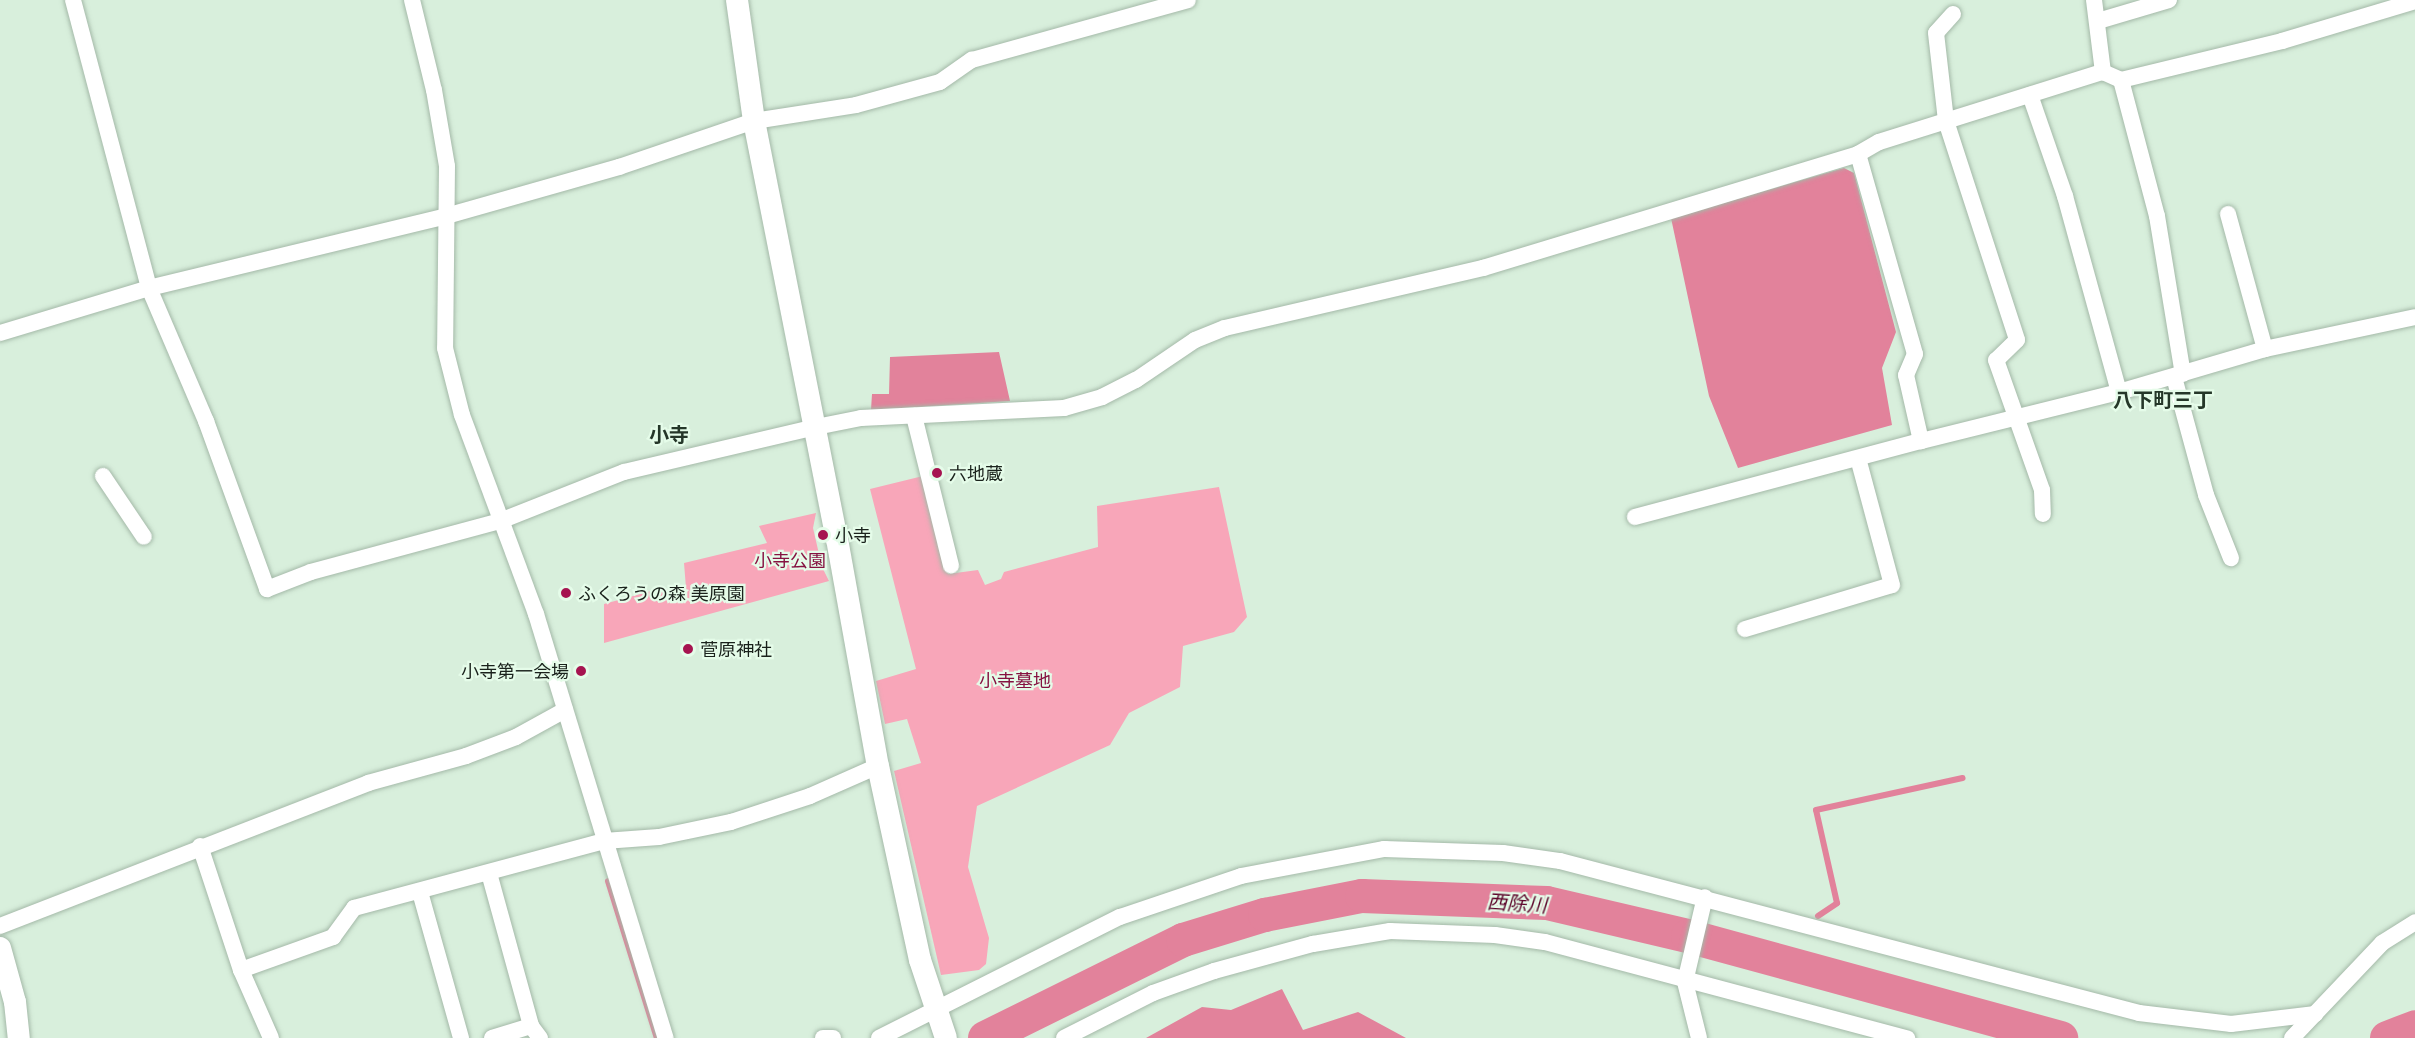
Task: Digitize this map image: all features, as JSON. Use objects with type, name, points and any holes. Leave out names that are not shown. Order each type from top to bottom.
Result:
[{"type":"street","points":[[73,0],[149,288],[206,421],[267,589],[311,572],[500,521],[624,472],[816,427],[861,418],[1064,408],[1102,397],[1128,385],[1195,340],[1225,327],[1483,268],[1858,154],[1879,142],[2103,72],[2121,80],[2282,41],[2414,1]]},
{"type":"street","points":[[412,0],[434,90],[447,166],[444,348],[462,415],[536,614],[666,1038]]},
{"type":"street","points":[[737,0],[754,121],[816,427],[878,766],[920,960],[942,1026]]},
{"type":"street","points":[[0,333],[149,288],[446,216],[619,167],[754,121],[856,105],[940,82],[972,60],[1188,0]]},
{"type":"street","points":[[2094,0],[2103,72]]},
{"type":"street","points":[[2098,21],[2169,0]]},
{"type":"street","points":[[1953,14],[1936,33],[1946,121],[2017,340],[1996,360],[2042,490],[2043,514]]},
{"type":"street","points":[[2121,80],[2157,216],[2179,376],[2206,495],[2231,558]]},
{"type":"street","points":[[2030,95],[2068,207],[2119,392]]},
{"type":"street","points":[[1858,154],[1915,354],[1906,375],[1922,441]]},
{"type":"street","points":[[2228,214],[2265,349]]},
{"type":"street","points":[[1635,516],[2119,392],[2265,349],[2415,316]]},
{"type":"street","points":[[914,416],[951,565]]},
{"type":"street","points":[[1745,629],[1892,585],[1858,458]]},
{"type":"street","points":[[103,476],[144,537]]},
{"type":"street","points":[[0,926],[200,846],[368,783],[466,756],[516,737],[565,710]]},
{"type":"street","points":[[241,970],[333,936],[354,908],[604,841],[659,837],[731,822],[810,796],[878,766]]},
{"type":"street","points":[[200,846],[241,970],[271,1038]]},
{"type":"street","points":[[879,1038],[942,1026],[1120,917],[1176,897],[1286,866],[1384,849],[1503,853],[1560,861],[1703,904],[2139,1013],[2231,1024],[2315,1014]]},
{"type":"street","points":[[489,873],[536,1032],[492,1038]]},
{"type":"street","points":[[420,892],[461,1038]]},
{"type":"street","points":[[1699,1038],[1686,976],[1703,904]]},
{"type":"street","points":[[2297,1033],[2382,943],[2415,922]]},
{"type":"street","points":[[1064,1038],[1153,993],[1214,971],[1313,944],[1390,931],[1495,935],[1545,942],[1686,976],[1907,1038]]},
{"type":"street","points":[[0,948],[8,1005],[19,1038]]},
{"type":"street","points":[[823,1038],[833,1038]]},
{"type":"green space","name":"小寺墓地","points":[[923,476],[948,574],[978,570],[985,585],[1001,579],[1004,572],[1098,547],[1097,506],[1219,487],[1247,617],[1234,632],[1183,646],[1180,687],[1129,713],[1110,745],[977,806],[968,867],[989,938],[986,964],[979,970],[941,975],[894,771],[921,763],[907,719],[885,724],[876,681],[916,669],[870,489]]},
{"type":"green space","name":"小寺公園","points":[[816,513],[813,528],[822,567],[829,581],[604,643],[604,604],[655,590],[686,588],[684,563],[767,543],[759,526]]},
{"type":"shaded area","points":[[1844,168],[1854,173],[1896,332],[1882,368],[1892,425],[1738,468],[1709,396],[1671,218]]},
{"type":"shaded area","points":[[999,352],[1010,401],[871,410],[872,394],[889,394],[890,357]]},
{"type":"shaded area","points":[[1282,989],[1303,1030],[1358,1012],[1406,1038],[1146,1038],[1202,1007],[1231,1010]]},
{"type":"waterway","points":[[1818,916],[1837,903],[1816,810],[1963,778]]},
{"type":"waterway","points":[[608,881],[657,1038]]},
{"type":"waterway","name":"西除川","points":[[985,1038],[1183,940],[1265,915],[1362,896],[1547,903],[1688,936],[2061,1038]]},
{"type":"waterway","name":"西除川","points":[[2387,1038],[2415,1027]]},
{"type":"place","name":"六地蔵","points":[[937,473]]},
{"type":"place","name":"小寺","points":[[823,535]]},
{"type":"place","name":"ふくろうの森 美原園","points":[[566,593]]},
{"type":"place","name":"菅原神社","points":[[688,649]]},
{"type":"place","name":"小寺第一会場","points":[[581,671]]},
{"type":"district","name":"八下町三丁","points":[[2163,399]]},
{"type":"district","name":"小寺","points":[[669,434]]}]
